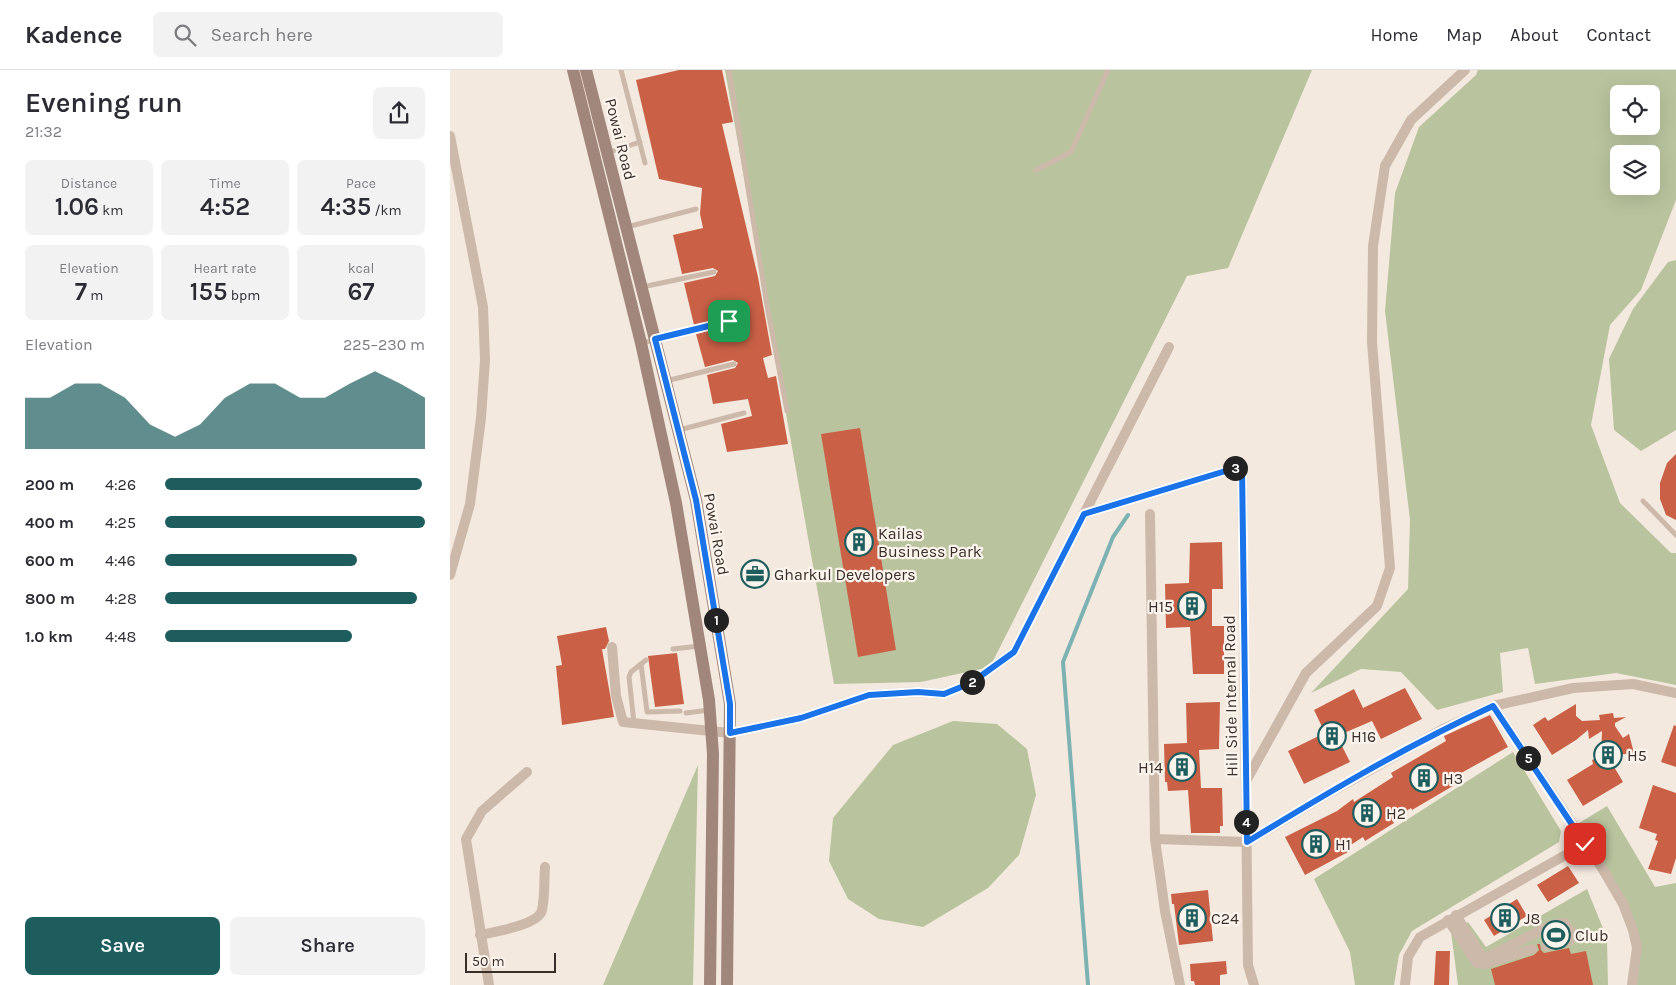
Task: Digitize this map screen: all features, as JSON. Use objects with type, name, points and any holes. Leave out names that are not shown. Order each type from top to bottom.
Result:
[{"type":"main road","name":"Powai Road","points":[[573,70],[641,343],[676,503],[710,710],[710,985]]},
{"type":"main road","name":"Powai Road","points":[[586,70],[696,500],[730,704],[727,985]]},
{"type":"main road","points":[[711,899],[728,899]]},
{"type":"street","points":[[1245,782],[1306,673],[1377,606],[1390,568],[1372,342],[1373,246],[1385,166],[1411,120],[1465,70]]},
{"type":"street","points":[[450,136],[483,307],[485,360],[481,418],[470,504],[450,575]]},
{"type":"street","points":[[612,647],[616,696],[623,722],[711,732],[730,733],[801,718],[869,695],[918,692],[944,694],[971,683],[1014,652],[1169,347]]},
{"type":"street","name":"Hill Side Internal Road","points":[[1084,514],[1242,466],[1248,965],[1254,985]]},
{"type":"street","points":[[1150,514],[1155,839],[1165,910],[1180,985]]},
{"type":"street","points":[[1155,839],[1247,842],[1322,796],[1443,729],[1493,706],[1572,688],[1633,684],[1676,693]]},
{"type":"street","points":[[1493,706],[1585,844],[1622,904],[1633,930],[1637,948],[1632,985]]},
{"type":"street","points":[[490,985],[480,935],[466,839],[482,811],[527,772]]},
{"type":"street","points":[[1405,985],[1408,957],[1420,937],[1585,844]]},
{"type":"street","points":[[480,935],[524,924],[538,918],[542,911],[546,867]]},
{"type":"street","points":[[1452,918],[1485,958],[1552,925],[1566,924],[1572,932],[1572,938],[1568,941],[1546,946]]},
{"type":"street","points":[[1452,918],[1477,963],[1484,964],[1532,949]]},
{"type":"lane","points":[[621,70],[645,163]]},
{"type":"lane","points":[[729,70],[767,306],[787,411]]},
{"type":"lane","points":[[1036,170],[1071,152],[1108,70]]},
{"type":"lane","points":[[594,156],[640,142]]},
{"type":"lane","points":[[626,228],[696,209]]},
{"type":"lane","points":[[642,287],[714,272]]},
{"type":"lane","points":[[641,343],[729,321]]},
{"type":"lane","points":[[666,382],[734,364]]},
{"type":"lane","points":[[678,430],[744,413]]},
{"type":"lane","points":[[1643,501],[1676,535]]},
{"type":"lane","points":[[673,649],[700,646]]},
{"type":"lane","points":[[634,724],[629,677],[631,672],[643,662],[647,712],[680,711]]},
{"type":"lane","points":[[686,713],[710,710]]},
{"type":"green space","points":[[725,70],[1312,70],[1228,268],[1187,276],[990,667],[921,682],[834,684]]},
{"type":"green space","points":[[1478,70],[1676,70],[1676,200],[1641,290],[1610,325],[1591,425],[1620,503],[1671,553],[1676,553],[1676,685],[1616,673],[1535,684],[1528,648],[1500,653],[1503,692],[1437,710],[1401,672],[1361,669],[1311,693],[1408,589],[1410,520],[1385,311],[1395,193],[1419,127],[1476,75]]},
{"type":"green space","points":[[1676,260],[1676,430],[1641,451],[1614,430],[1609,359],[1633,309],[1668,262]]},
{"type":"green space","points":[[953,721],[997,724],[1027,749],[1036,795],[1019,855],[988,888],[923,927],[879,919],[848,899],[829,861],[833,818],[893,745]]},
{"type":"green space","points":[[1513,752],[1561,831],[1559,842],[1412,931],[1399,955],[1394,985],[1355,985],[1350,952],[1314,879]]},
{"type":"green space","points":[[698,765],[693,985],[603,985]]},
{"type":"green space","points":[[1607,806],[1655,887],[1676,883],[1676,985],[1632,985],[1633,930],[1621,892],[1579,823]]},
{"type":"green space","name":"Club","points":[[1587,889],[1607,938],[1608,985],[1458,985],[1451,932],[1468,922],[1486,947]]},
{"type":"building","points":[[679,70],[722,70],[733,122],[722,124],[758,277],[772,355],[763,358],[768,378],[776,376],[788,444],[727,452],[721,424],[752,416],[748,399],[713,404],[707,375],[735,368],[738,363],[733,360],[705,367],[696,334],[730,325],[733,320],[728,317],[694,325],[684,283],[715,276],[718,271],[713,268],[682,274],[673,235],[703,228],[700,214],[702,188],[659,179],[636,80]]},
{"type":"building","name":"Kailas Business Park","points":[[860,428],[896,650],[858,657],[821,434]]},
{"type":"building","points":[[1676,454],[1676,520],[1666,515],[1660,499],[1660,483],[1667,463]]},
{"type":"building","name":"H15","points":[[1222,542],[1223,589],[1212,589],[1212,626],[1224,626],[1224,674],[1193,674],[1190,627],[1166,628],[1165,584],[1189,583],[1190,543]]},
{"type":"building","points":[[606,627],[609,641],[605,649],[602,649],[614,717],[562,725],[556,666],[562,665],[557,636]]},
{"type":"building","points":[[677,653],[684,704],[655,707],[648,656]]},
{"type":"building","name":"H16","points":[[1405,688],[1422,719],[1381,739],[1372,721],[1344,733],[1346,737],[1339,740],[1350,762],[1304,784],[1288,751],[1325,733],[1314,710],[1354,689],[1363,708]]},
{"type":"building","name":"H14","points":[[1220,702],[1219,749],[1199,750],[1201,788],[1222,788],[1223,826],[1220,826],[1220,833],[1191,833],[1188,790],[1168,791],[1167,782],[1165,782],[1164,744],[1187,743],[1186,703]]},
{"type":"building","name":"H5","points":[[1576,704],[1576,716],[1582,721],[1600,720],[1599,715],[1613,713],[1614,718],[1626,717],[1615,723],[1615,726],[1623,738],[1629,734],[1634,753],[1616,755],[1613,765],[1623,782],[1583,806],[1567,780],[1593,764],[1592,760],[1601,757],[1602,731],[1589,739],[1588,730],[1552,755],[1533,725],[1545,717],[1548,721]]},
{"type":"building","points":[[1490,715],[1508,747],[1454,777],[1458,783],[1412,810],[1411,808],[1392,820],[1394,823],[1365,841],[1363,837],[1346,848],[1348,852],[1305,875],[1285,837],[1337,811],[1353,799],[1354,802],[1393,777],[1391,773],[1446,741],[1444,736]]},
{"type":"building","points":[[1674,725],[1676,726],[1676,767],[1661,762]]},
{"type":"building","points":[[1653,785],[1676,793],[1676,858],[1671,874],[1648,869],[1658,841],[1655,840],[1657,834],[1639,828]]},
{"type":"building","points":[[1568,866],[1579,883],[1548,902],[1537,885]]},
{"type":"building","name":"C24","points":[[1208,890],[1213,941],[1179,945],[1171,894]]},
{"type":"building","name":"J8","points":[[1517,899],[1527,916],[1494,936],[1484,920]]},
{"type":"building","points":[[1537,944],[1540,944],[1541,950],[1544,953],[1569,948],[1571,954],[1586,951],[1593,985],[1495,985],[1491,969],[1534,955],[1539,950]]},
{"type":"building","points":[[1436,951],[1450,951],[1449,985],[1434,985]]},
{"type":"building","points":[[1226,961],[1227,974],[1220,975],[1220,985],[1195,985],[1194,981],[1191,981],[1190,964]]},
{"type":"waterway","points":[[1088,985],[1063,662],[1113,537],[1128,515]]},
{"type":"place","name":"Kailas Business Park","points":[[859,542]]},
{"type":"place","name":"Gharkul Developers","points":[[755,574]]},
{"type":"place","name":"H15","points":[[1192,606]]},
{"type":"place","name":"H16","points":[[1332,736]]},
{"type":"place","name":"H5","points":[[1608,755]]},
{"type":"place","name":"H14","points":[[1182,767]]},
{"type":"place","name":"H3","points":[[1424,778]]},
{"type":"place","name":"H2","points":[[1367,813]]},
{"type":"place","name":"H1","points":[[1316,844]]},
{"type":"place","name":"C24","points":[[1192,918]]},
{"type":"place","name":"J8","points":[[1505,918]]},
{"type":"place","name":"Club","points":[[1556,935]]},
{"type":"route","points":[[729,321],[655,339],[696,500],[730,704],[730,733],[801,718],[869,695],[918,692],[944,694],[971,683],[1014,652],[1084,514],[1242,466],[1247,842],[1322,796],[1443,729],[1493,706],[1585,844]]}]
